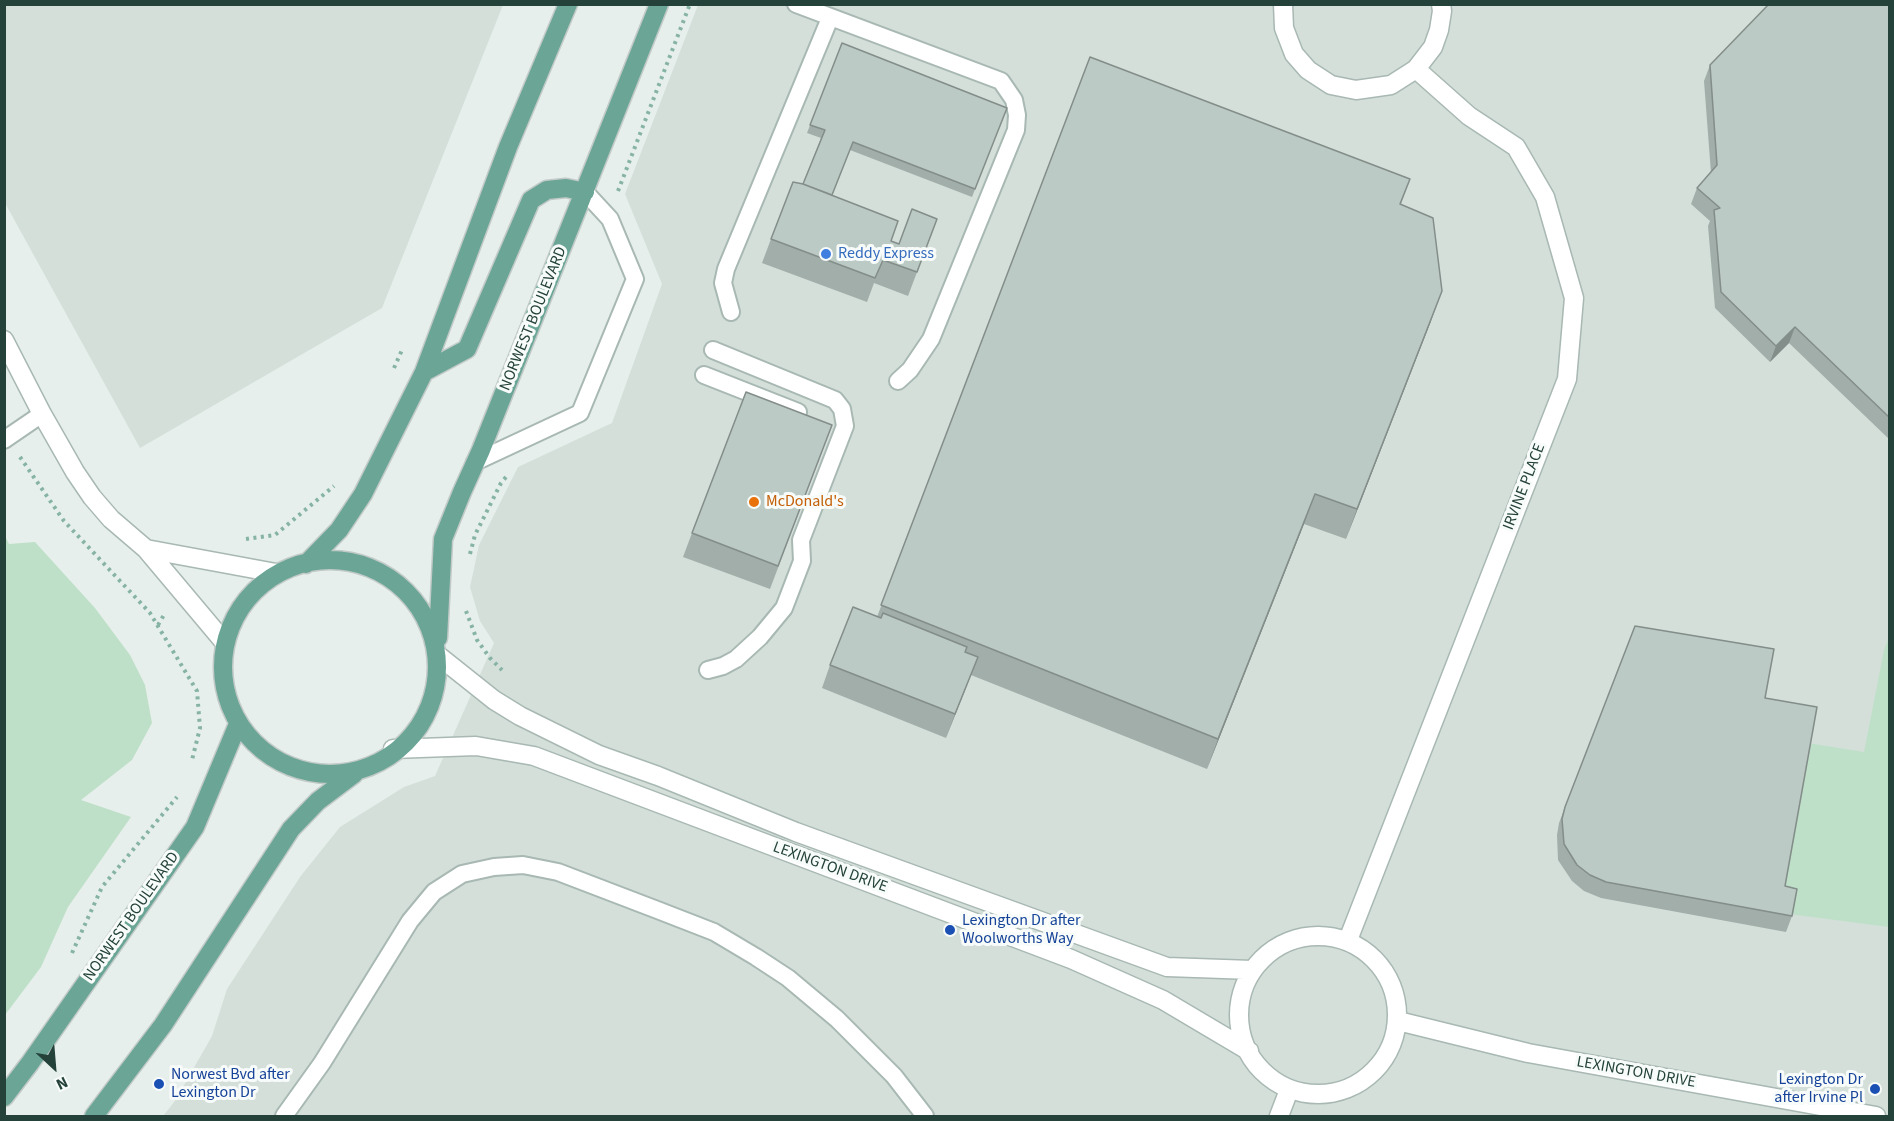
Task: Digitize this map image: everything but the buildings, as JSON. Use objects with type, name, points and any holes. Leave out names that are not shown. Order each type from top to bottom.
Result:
[{"type":"main road","points":[[304,565],[339,530],[363,494],[424,372],[508,147],[568,4]]},
{"type":"main road","name":"NORWEST BOULEVARD","points":[[438,638],[443,539],[659,4]]},
{"type":"main road","points":[[424,372],[467,349],[531,200],[547,190],[566,188],[585,192]]},
{"type":"main road","points":[[94,1116],[163,1025],[291,829],[318,801],[358,771],[393,749],[405,738],[428,706],[440,657],[438,638],[429,620],[406,588],[375,567],[332,558],[276,573],[255,591],[236,618],[225,643],[223,680],[228,704],[238,724],[252,741],[285,766],[315,774],[340,775],[358,771]]},
{"type":"main road","name":"NORWEST BOULEVARD","points":[[4,1097],[195,827],[238,724]]},
{"type":"street","points":[[1283,4],[1284,28],[1294,54],[1308,70],[1331,85],[1356,90],[1391,85],[1416,69],[1432,47],[1439,30],[1441,4]]},
{"type":"street","name":"IRVINE PLACE","points":[[1348,940],[1567,379],[1574,298],[1545,197],[1516,147],[1469,116],[1416,69]]},
{"type":"street","points":[[4,340],[42,414],[92,497],[111,519],[147,549],[225,643]]},
{"type":"street","points":[[147,549],[276,573]]},
{"type":"street","name":"LEXINGTON DRIVE","points":[[440,657],[494,700],[520,716],[599,755],[658,776],[796,832],[1167,968],[1252,970]]},
{"type":"street","name":"LEXINGTON DRIVE","points":[[393,749],[476,746],[534,756],[1071,959],[1163,1000],[1249,1051]]},
{"type":"street","points":[[1328,934],[1348,940],[1363,949],[1383,968],[1395,993],[1398,1021],[1390,1051],[1366,1079],[1329,1094],[1289,1090],[1258,1069],[1240,1036],[1237,1017],[1252,970],[1275,948],[1306,937],[1328,934]]},
{"type":"street","name":"LEXINGTON DRIVE","points":[[1398,1021],[1528,1053],[1876,1116]]},
{"type":"street","points":[[1279,1116],[1289,1090]]},
{"type":"lane","points":[[796,4],[1001,81],[1014,100],[1017,115],[1016,130],[931,339],[910,370],[898,381]]},
{"type":"lane","points":[[731,312],[723,283],[726,269],[830,18]]},
{"type":"lane","points":[[475,462],[580,413],[635,279],[610,219],[585,192]]},
{"type":"lane","points":[[708,670],[736,659],[760,637],[784,608],[802,561],[801,540],[845,426],[845,417],[835,400],[713,350]]},
{"type":"lane","points":[[704,375],[821,422],[832,431],[838,444]]},
{"type":"lane","points":[[6,439],[42,414]]},
{"type":"lane","points":[[284,1116],[322,1063],[410,921],[434,892],[462,874],[494,867],[524,865],[558,872],[714,932],[756,957],[788,978],[837,1019],[894,1076],[925,1116]]},
{"type":"path","points":[[614,229],[617,194],[690,4]]},
{"type":"path","points":[[392,372],[406,339]]},
{"type":"path","points":[[6,439],[64,521],[150,613],[197,690],[200,728],[191,767]]},
{"type":"path","points":[[468,564],[475,535],[501,483],[508,475]]},
{"type":"path","points":[[243,538],[254,539],[275,535],[334,488],[339,480]]},
{"type":"path","points":[[158,625],[180,588]]},
{"type":"path","points":[[464,603],[477,640],[490,658],[507,675]]},
{"type":"path","points":[[70,958],[102,887],[178,796]]},
{"type":"shaded area","points":[[4,5],[503,5],[382,308],[140,448],[5,203]]},
{"type":"shaded area","points":[[698,5],[1889,5],[1889,1116],[163,1116],[175,1101],[212,1036],[227,989],[300,877],[340,827],[404,787],[435,776],[494,643],[480,621],[470,587],[479,545],[518,467],[612,423],[662,284],[625,194]]},
{"type":"green space","points":[[5,536],[9,544],[35,542],[95,608],[130,655],[145,685],[152,723],[132,760],[81,800],[131,817],[68,907],[41,967],[5,1015]]},
{"type":"green space","points":[[1889,637],[1889,927],[1789,914],[1779,903],[1808,743],[1864,752],[1884,650]]},
{"type":"place","name":"Reddy Express","points":[[826,254]]},
{"type":"place","name":"McDonald's","points":[[754,502]]},
{"type":"place","name":"Lexington Dr after Woolworths Way","points":[[950,930]]},
{"type":"place","name":"Norwest Bvd after Lexington Dr","points":[[159,1084]]},
{"type":"place","name":"Lexington Dr after Irvine Pl","points":[[1875,1089]]}]
